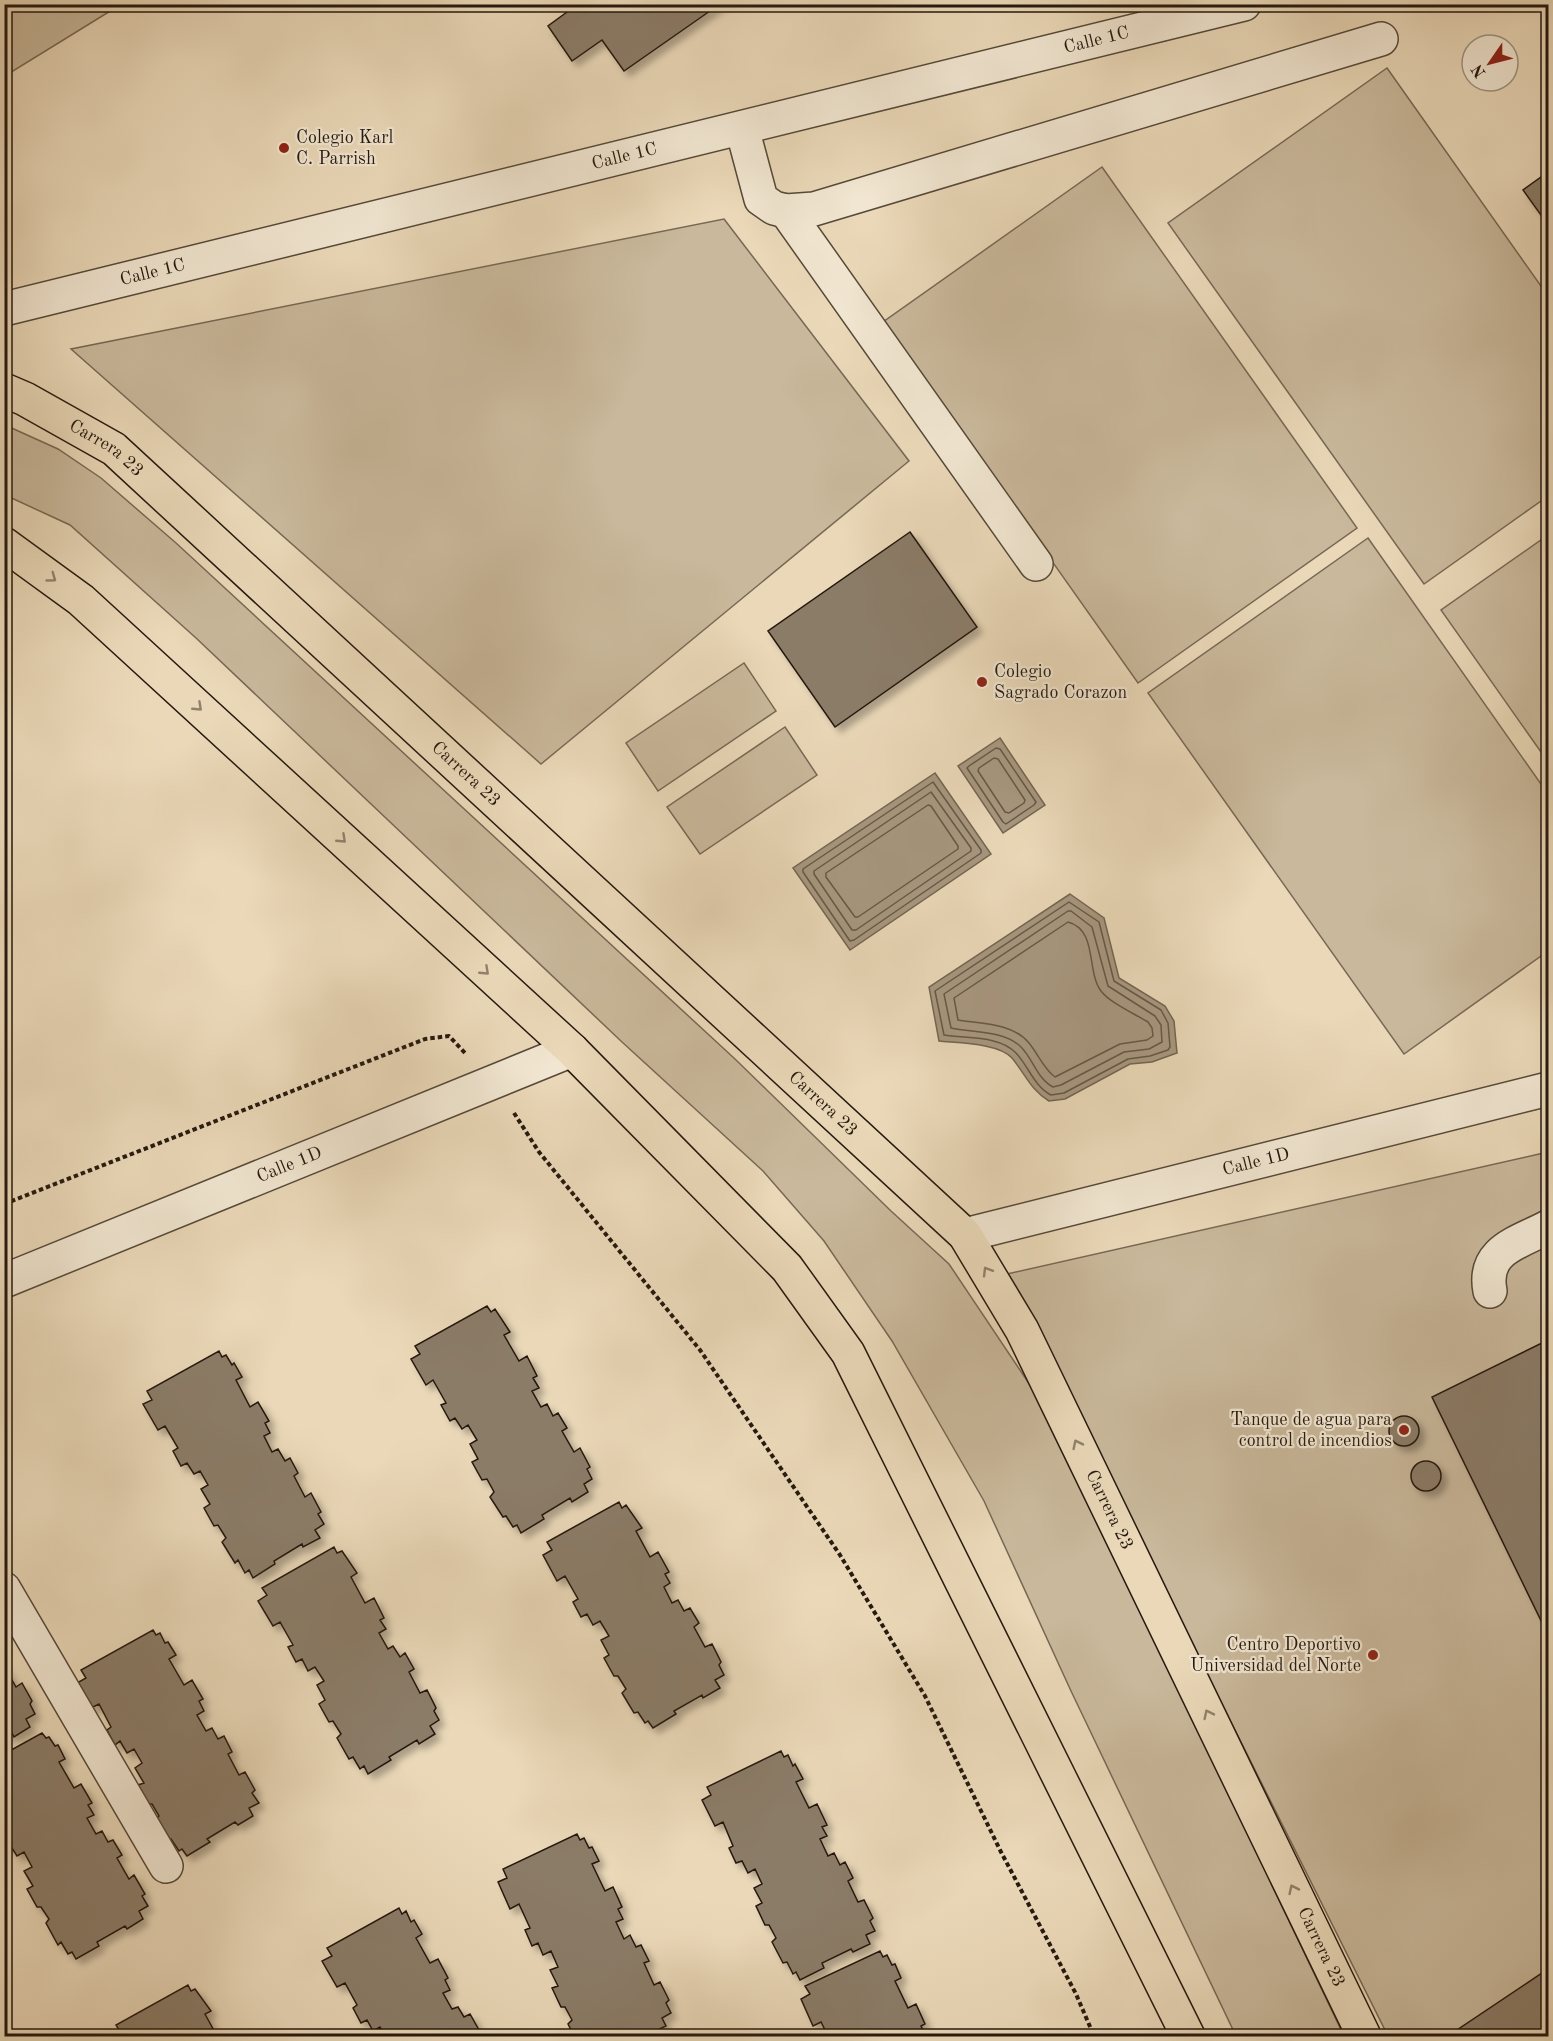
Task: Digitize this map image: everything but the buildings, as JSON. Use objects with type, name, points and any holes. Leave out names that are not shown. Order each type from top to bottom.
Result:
[{"type":"main road","name":"Carrera 23","points":[[4,390],[25,399],[114,449],[965,1235],[1022,1330],[1364,2037]]},
{"type":"main road","points":[[4,544],[81,600],[572,1050],[787,1268],[848,1353],[1188,2037]]},
{"type":"street","name":"Calle 1C","points":[[4,309],[1244,4]]},
{"type":"street","points":[[742,128],[761,199],[774,208],[786,211],[814,209],[1381,39]]},
{"type":"street","points":[[786,211],[1036,564]]},
{"type":"street","name":"Calle 1D","points":[[4,1281],[572,1050]]},
{"type":"street","name":"Calle 1D","points":[[965,1235],[1548,1089]]},
{"type":"street","points":[[1490,1291],[1487,1279],[1497,1254],[1548,1227]]},
{"type":"street","points":[[4,1589],[166,1866]]},
{"type":"path","points":[[4,1204],[425,1039],[449,1036],[494,1082],[539,1152],[700,1350],[840,1555],[925,1696],[1001,1852],[1076,1994],[1094,2037]]},
{"type":"shaded area","points":[[5,4],[120,4],[120,5],[5,76]]},
{"type":"shaded area","points":[[1387,68],[1548,296],[1548,496],[1424,584],[1168,223]]},
{"type":"shaded area","points":[[1102,167],[1357,528],[1138,683],[883,322]]},
{"type":"shaded area","points":[[724,219],[909,461],[541,764],[71,349]]},
{"type":"shaded area","points":[[5,425],[58,449],[101,478],[176,543],[735,1059],[891,1211],[949,1264],[1042,1403],[1344,2036],[1236,2036],[1071,1691],[984,1501],[892,1341],[824,1241],[763,1171],[622,1042],[196,638],[70,525],[5,495]]},
{"type":"shaded area","points":[[1548,535],[1548,762],[1441,610]]},
{"type":"shaded area","points":[[1368,538],[1548,794],[1548,951],[1404,1054],[1148,693]]},
{"type":"shaded area","points":[[744,663],[776,711],[658,791],[626,743]]},
{"type":"shaded area","points":[[785,727],[817,775],[700,854],[667,807]]},
{"type":"shaded area","name":"Centro Deportivo Universidad del Norte","points":[[1548,1152],[1548,2036],[1388,2036],[1007,1274]]},
{"type":"water","points":[[1000,738],[1045,805],[1003,833],[958,766]]},
{"type":"water","points":[[935,773],[991,854],[850,950],[793,868]]},
{"type":"water","points":[[1070,894],[1104,918],[1119,978],[1165,1006],[1174,1021],[1177,1053],[1152,1062],[1130,1064],[1065,1099],[1049,1101],[1033,1087],[1006,1053],[978,1045],[939,1041],[929,987]]},
{"type":"place","name":"Colegio Karl C. Parrish","points":[[284,148]]},
{"type":"place","name":"Colegio Sagrado Corazon","points":[[982,682]]},
{"type":"place","name":"Tanque de agua para control de incendios","points":[[1404,1430]]},
{"type":"place","name":"Centro Deportivo Universidad del Norte","points":[[1373,1655]]}]
